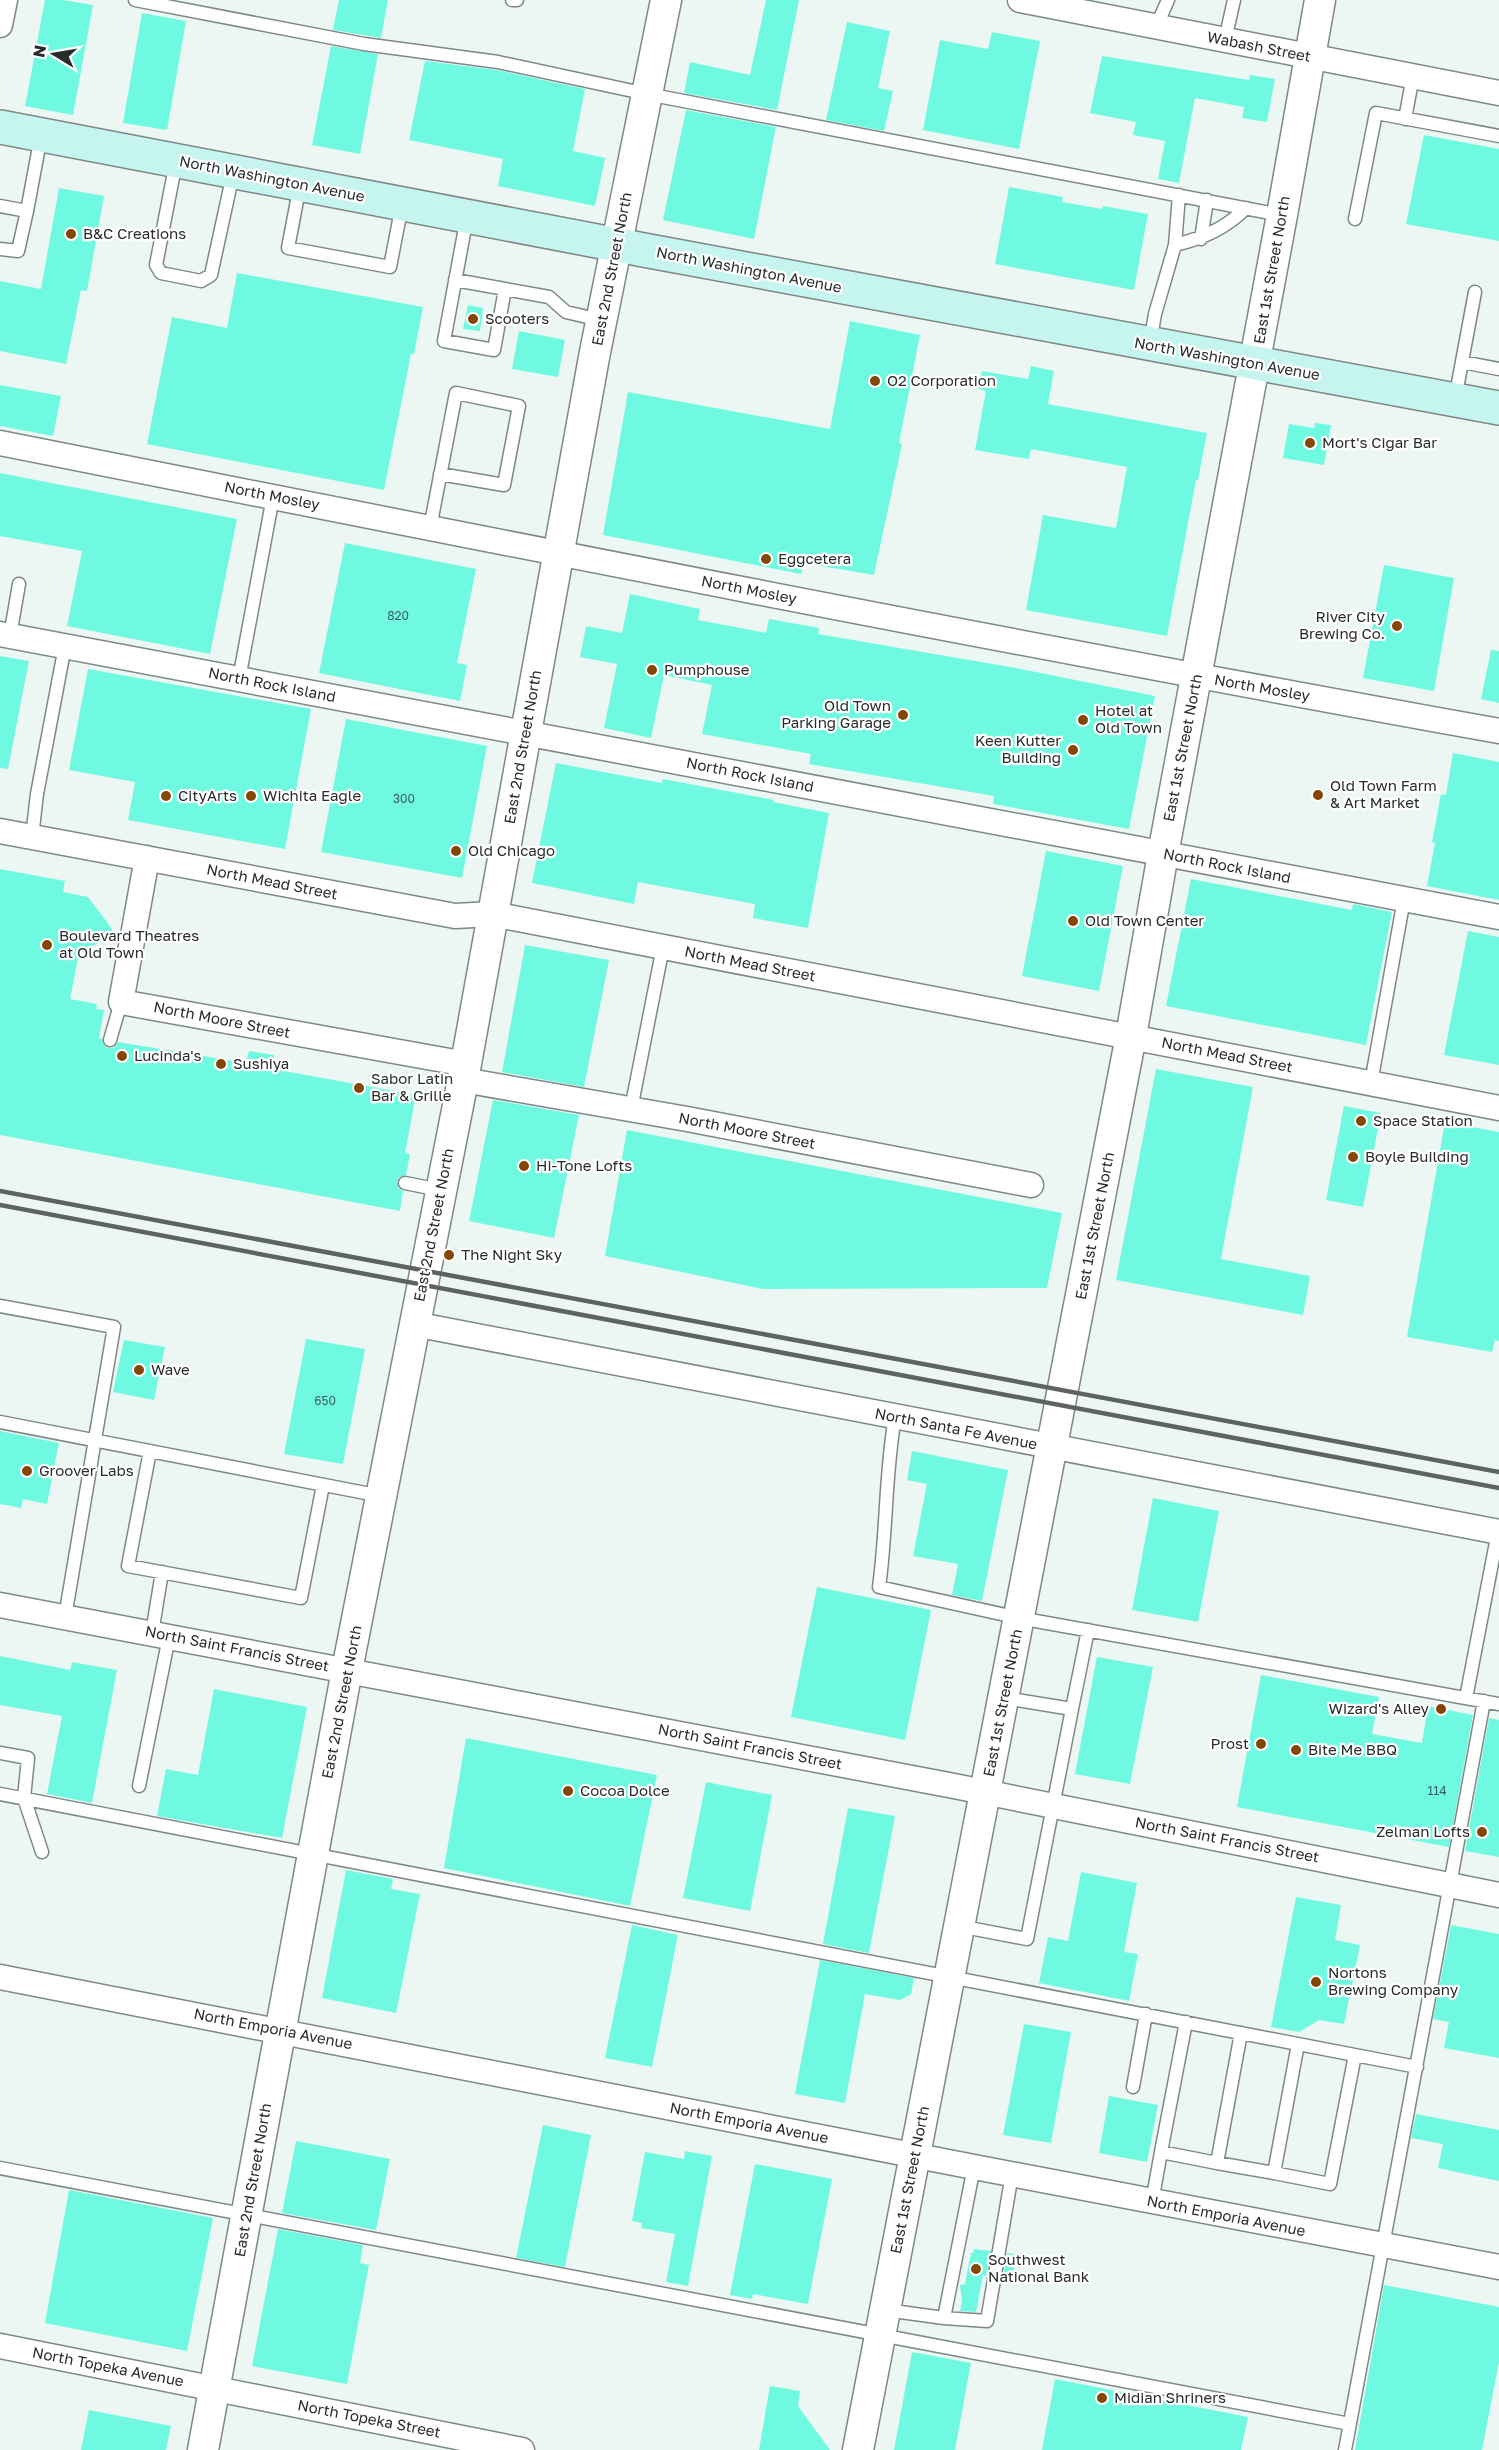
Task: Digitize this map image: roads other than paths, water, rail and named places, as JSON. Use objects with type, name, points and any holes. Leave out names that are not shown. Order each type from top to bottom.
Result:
[{"type":"main road","name":"North Washington Avenue","points":[[0,127],[1150,345],[1499,408]]},
{"type":"street","points":[[0,26],[5,0]]},
{"type":"street","name":"East 2nd Street North","points":[[203,2450],[347,1670],[464,1072],[602,320],[666,0]]},
{"type":"street","name":"Wabash Street","points":[[1020,0],[1499,93]]},
{"type":"street","name":"East 1st Street North","points":[[858,2450],[1131,1036],[1320,0]]},
{"type":"street","name":"North Mosley","points":[[0,443],[1196,676],[1499,731]]},
{"type":"street","name":"North Rock Island","points":[[5,635],[1499,917]]},
{"type":"street","name":"North Mead Street","points":[[0,831],[455,916],[492,914],[1499,1107]]},
{"type":"street","points":[[121,1002],[147,858]]},
{"type":"street","name":"North Moore Street","points":[[121,1002],[464,1072],[631,1109],[1031,1185]]},
{"type":"street","name":"North Santa Fe Avenue","points":[[414,1324],[1499,1532]]},
{"type":"street","name":"North Saint Francis Street","points":[[0,1605],[986,1792],[1499,1895]]},
{"type":"street","name":"North Emporia Avenue","points":[[0,1977],[281,2030],[1012,2175],[1499,2267]]},
{"type":"street","name":"North Topeka Avenue","points":[[0,2346],[215,2388]]},
{"type":"street","name":"North Topeka Street","points":[[215,2388],[522,2450]]},
{"type":"lane","points":[[135,0],[364,44],[498,62],[647,94],[1282,215]]},
{"type":"lane","points":[[1156,27],[1168,0]]},
{"type":"lane","points":[[1225,40],[1234,0]]},
{"type":"lane","points":[[1405,119],[1413,76]]},
{"type":"lane","points":[[1355,219],[1376,113],[1499,136]]},
{"type":"lane","points":[[0,249],[18,251],[42,135]]},
{"type":"lane","points":[[176,160],[156,265],[161,273],[201,281],[211,275],[234,171]]},
{"type":"lane","points":[[301,184],[288,248],[390,267],[402,204]]},
{"type":"lane","points":[[1150,345],[1155,314],[1175,245],[1179,195]]},
{"type":"lane","points":[[1201,239],[1207,200]]},
{"type":"lane","points":[[0,206],[27,211]]},
{"type":"lane","points":[[1175,245],[1201,239],[1230,224],[1246,208]]},
{"type":"lane","points":[[467,216],[444,341],[494,350],[505,289]]},
{"type":"lane","points":[[455,280],[549,297],[566,312],[602,320]]},
{"type":"lane","points":[[1455,400],[1475,292]]},
{"type":"lane","points":[[1462,362],[1499,369]]},
{"type":"lane","points":[[430,528],[440,474],[456,393],[519,406],[504,485],[440,474]]},
{"type":"lane","points":[[239,679],[273,497]]},
{"type":"lane","points":[[5,635],[19,585]]},
{"type":"lane","points":[[32,837],[37,794],[65,646]]},
{"type":"lane","points":[[1371,1083],[1404,899]]},
{"type":"lane","points":[[631,1109],[663,947]]},
{"type":"lane","points":[[110,1040],[121,1002]]},
{"type":"lane","points":[[405,1183],[440,1190]]},
{"type":"lane","points":[[0,1306],[114,1327],[64,1617]]},
{"type":"lane","points":[[896,1417],[890,1448],[885,1546],[879,1587],[1019,1618],[1499,1704]]},
{"type":"lane","points":[[0,1422],[381,1496]]},
{"type":"lane","points":[[150,1451],[128,1566],[301,1598],[323,1485]]},
{"type":"lane","points":[[1466,1698],[1499,1532]]},
{"type":"lane","points":[[139,1786],[160,1635],[162,1572]]},
{"type":"lane","points":[[959,1926],[1027,1939],[1088,1630]]},
{"type":"lane","points":[[1004,1698],[1072,1709]]},
{"type":"lane","points":[[1346,2450],[1484,1701]]},
{"type":"lane","points":[[0,1753],[28,1758],[24,1798],[42,1851]]},
{"type":"lane","points":[[0,1794],[1417,2067]]},
{"type":"lane","points":[[1133,2087],[1146,2014]]},
{"type":"lane","points":[[1152,2202],[1186,2022]]},
{"type":"lane","points":[[1217,2163],[1241,2033]]},
{"type":"lane","points":[[1274,2173],[1298,2044]]},
{"type":"lane","points":[[1161,2152],[1330,2184],[1355,2055]]},
{"type":"lane","points":[[944,2318],[974,2167]]},
{"type":"lane","points":[[0,2168],[247,2214],[882,2323],[1350,2424]]},
{"type":"lane","points":[[882,2323],[944,2318],[987,2321],[1012,2175]]},
{"type":"railway","points":[[0,1191],[1499,1472]]},
{"type":"railway","points":[[0,1205],[1499,1488]]},
{"type":"place","name":"B&C Creations","points":[[71,234]]},
{"type":"place","name":"Scooters","points":[[473,319]]},
{"type":"place","name":"O2 Corporation","points":[[875,381]]},
{"type":"place","name":"Mort's Cigar Bar","points":[[1310,443]]},
{"type":"place","name":"Eggcetera","points":[[766,559]]},
{"type":"place","name":"River City Brewing Co.","points":[[1397,626]]},
{"type":"place","name":"Pumphouse","points":[[652,670]]},
{"type":"place","name":"Old Town Parking Garage","points":[[903,715]]},
{"type":"place","name":"Hotel at Old Town","points":[[1083,720]]},
{"type":"place","name":"Keen Kutter Building","points":[[1073,750]]},
{"type":"place","name":"Old Town Farm & Art Market","points":[[1318,795]]},
{"type":"place","name":"CityArts","points":[[166,796]]},
{"type":"place","name":"Wichita Eagle","points":[[251,796]]},
{"type":"place","name":"Old Chicago","points":[[456,851]]},
{"type":"place","name":"Old Town Center","points":[[1073,921]]},
{"type":"place","name":"Boulevard Theatres at Old Town","points":[[47,945]]},
{"type":"place","name":"Lucinda's","points":[[122,1056]]},
{"type":"place","name":"Sushiya","points":[[221,1064]]},
{"type":"place","name":"Sabor Latin Bar & Grille","points":[[359,1088]]},
{"type":"place","name":"Space Station","points":[[1361,1121]]},
{"type":"place","name":"Boyle Building","points":[[1353,1157]]},
{"type":"place","name":"Hi-Tone Lofts","points":[[524,1166]]},
{"type":"place","name":"The Night Sky","points":[[449,1255]]},
{"type":"place","name":"Wave","points":[[139,1370]]},
{"type":"place","name":"Groover Labs","points":[[27,1471]]},
{"type":"place","name":"Wizard's Alley","points":[[1441,1709]]},
{"type":"place","name":"Prost","points":[[1261,1744]]},
{"type":"place","name":"Bite Me BBQ","points":[[1296,1750]]},
{"type":"place","name":"Cocoa Dolce","points":[[568,1791]]},
{"type":"place","name":"Zelman Lofts","points":[[1482,1832]]},
{"type":"place","name":"Nortons Brewing Company","points":[[1316,1982]]},
{"type":"place","name":"Southwest National Bank","points":[[976,2269]]},
{"type":"place","name":"Midian Shriners","points":[[1102,2398]]}]
